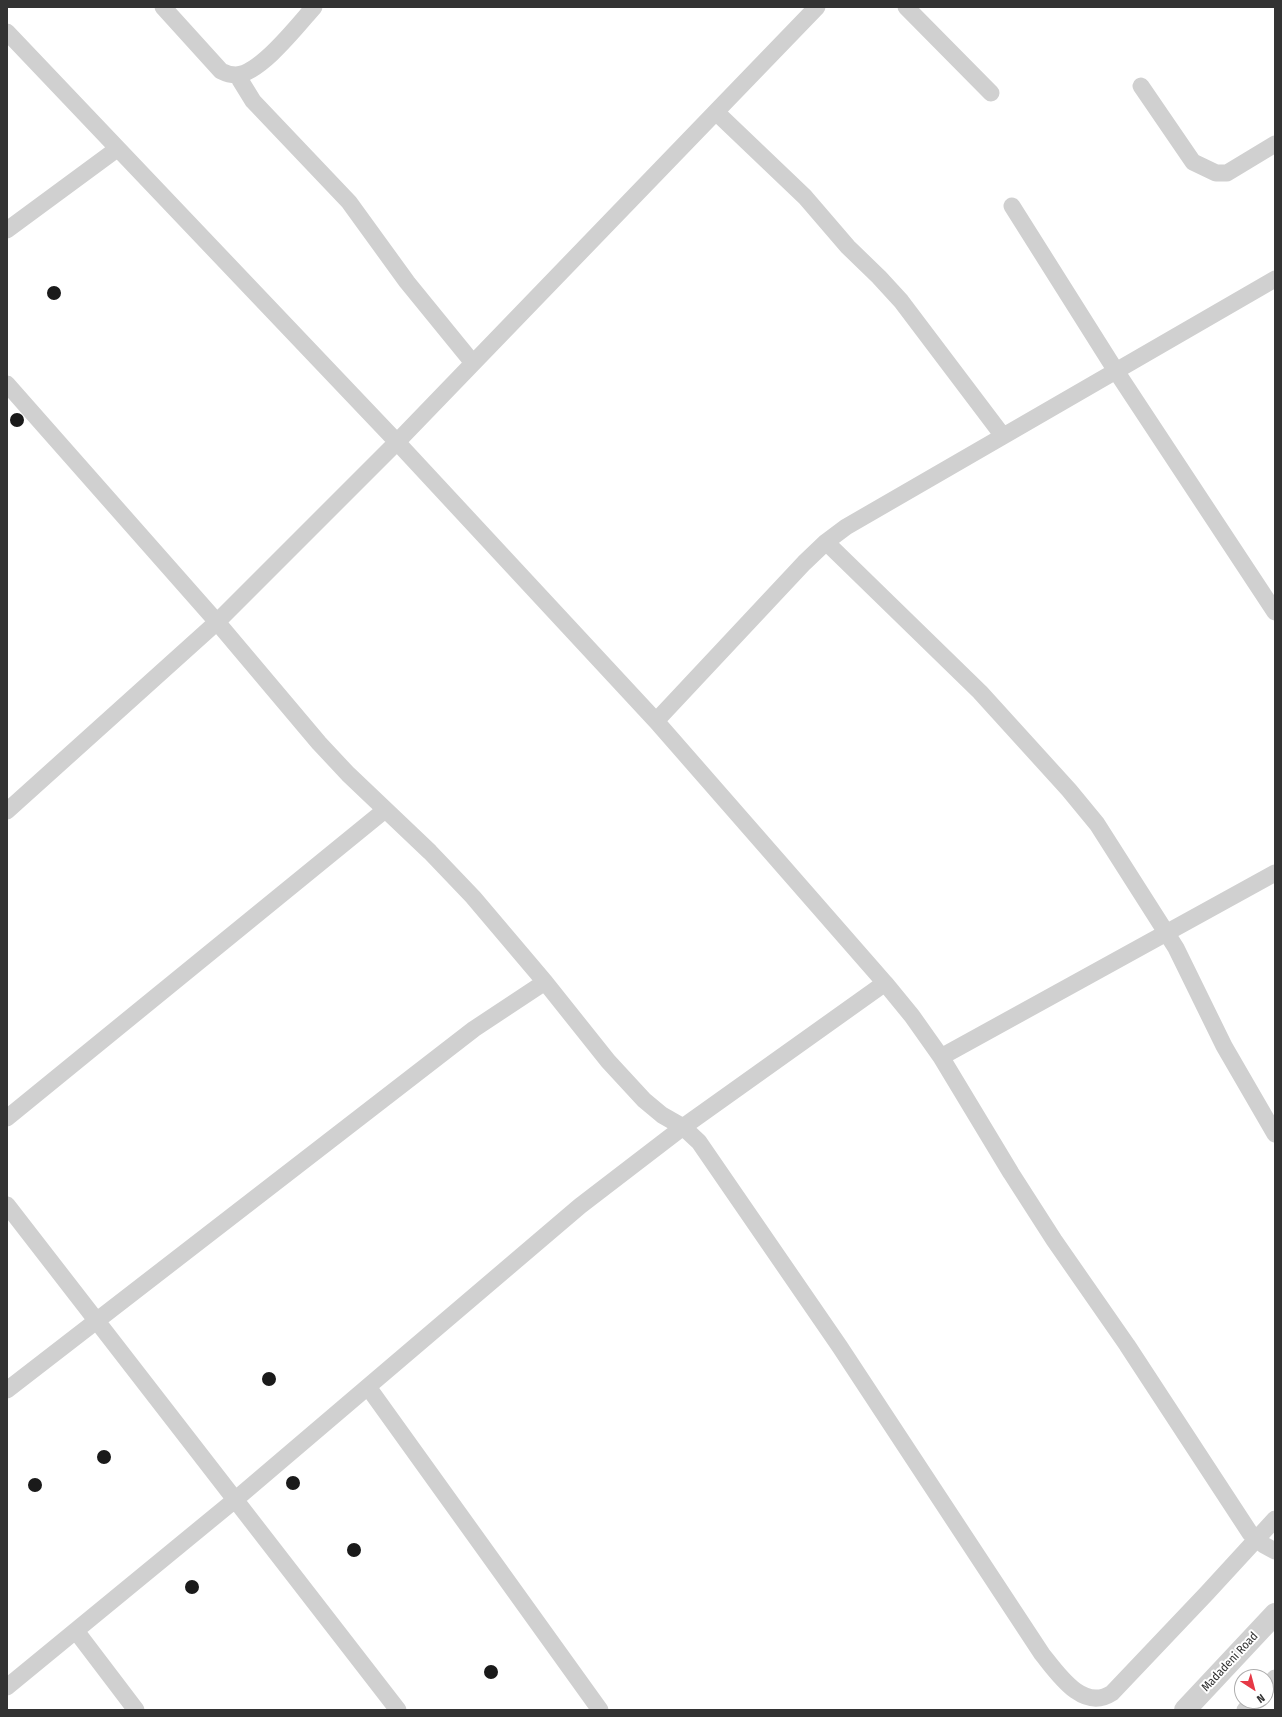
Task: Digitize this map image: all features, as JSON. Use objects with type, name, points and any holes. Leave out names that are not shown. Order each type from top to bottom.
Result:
[{"type":"street","points":[[163,7],[221,71],[228,74],[237,75],[262,63],[314,7]]},
{"type":"street","points":[[7,811],[217,622],[397,442],[817,7]]},
{"type":"street","points":[[906,7],[991,93]]},
{"type":"street","points":[[7,32],[397,442],[656,721],[885,983],[912,1016],[941,1057],[1011,1173],[1054,1240],[1127,1345],[1250,1533],[1256,1540],[1275,1551]]},
{"type":"street","points":[[237,75],[253,101],[349,202],[407,282],[473,363]]},
{"type":"street","points":[[1140,86],[1193,162],[1216,173],[1227,173],[1275,144]]},
{"type":"street","points":[[716,112],[800,193],[848,247],[902,301],[1003,436]]},
{"type":"street","points":[[7,230],[117,149]]},
{"type":"street","points":[[1012,206],[1116,371],[1275,612]]},
{"type":"street","points":[[656,721],[804,563],[826,542],[874,510],[1275,279]]},
{"type":"street","points":[[7,384],[217,622],[319,743],[385,810],[430,852],[473,897],[545,982],[608,1061],[629,1084],[644,1100],[662,1115],[683,1127],[700,1142],[840,1347],[1042,1654],[1060,1676],[1087,1704],[1106,1697],[1112,1693],[1275,1519]]},
{"type":"street","points":[[826,542],[980,692],[1069,790],[1097,824],[1186,964],[1194,987],[1224,1046],[1275,1134]]},
{"type":"street","points":[[7,1118],[385,810]]},
{"type":"street","points":[[941,1057],[1165,932],[1275,873]]},
{"type":"street","points":[[7,1390],[95,1320],[474,1029],[545,982]]},
{"type":"street","points":[[7,1687],[236,1499],[580,1206],[683,1127],[885,983]]},
{"type":"street","points":[[7,1205],[398,1710]]},
{"type":"street","points":[[368,1387],[600,1710]]},
{"type":"street","name":"Madadeni Road","points":[[1185,1710],[1275,1614]]},
{"type":"street","points":[[76,1631],[136,1710]]},
{"type":"building","points":[[54,286],[59,288],[61,293],[59,298],[54,300],[49,298],[47,293],[49,288]]},
{"type":"building","points":[[17,413],[22,415],[24,420],[22,425],[17,427],[12,425],[10,420],[12,415]]},
{"type":"building","points":[[269,1372],[274,1374],[276,1379],[274,1384],[269,1386],[264,1384],[262,1379],[264,1374]]},
{"type":"building","points":[[104,1450],[109,1452],[111,1457],[109,1462],[104,1464],[99,1462],[97,1457],[99,1452]]},
{"type":"building","points":[[293,1476],[298,1478],[300,1483],[298,1488],[293,1490],[288,1488],[286,1483],[288,1478]]},
{"type":"building","points":[[35,1478],[40,1480],[42,1485],[40,1490],[35,1492],[30,1490],[28,1485],[30,1480]]},
{"type":"building","points":[[354,1543],[359,1545],[361,1550],[359,1555],[354,1557],[349,1555],[347,1550],[349,1545]]},
{"type":"building","points":[[192,1580],[197,1582],[199,1587],[197,1592],[192,1594],[187,1592],[185,1587],[187,1582]]},
{"type":"building","points":[[491,1665],[496,1667],[498,1672],[496,1677],[491,1679],[486,1677],[484,1672],[486,1667]]}]
